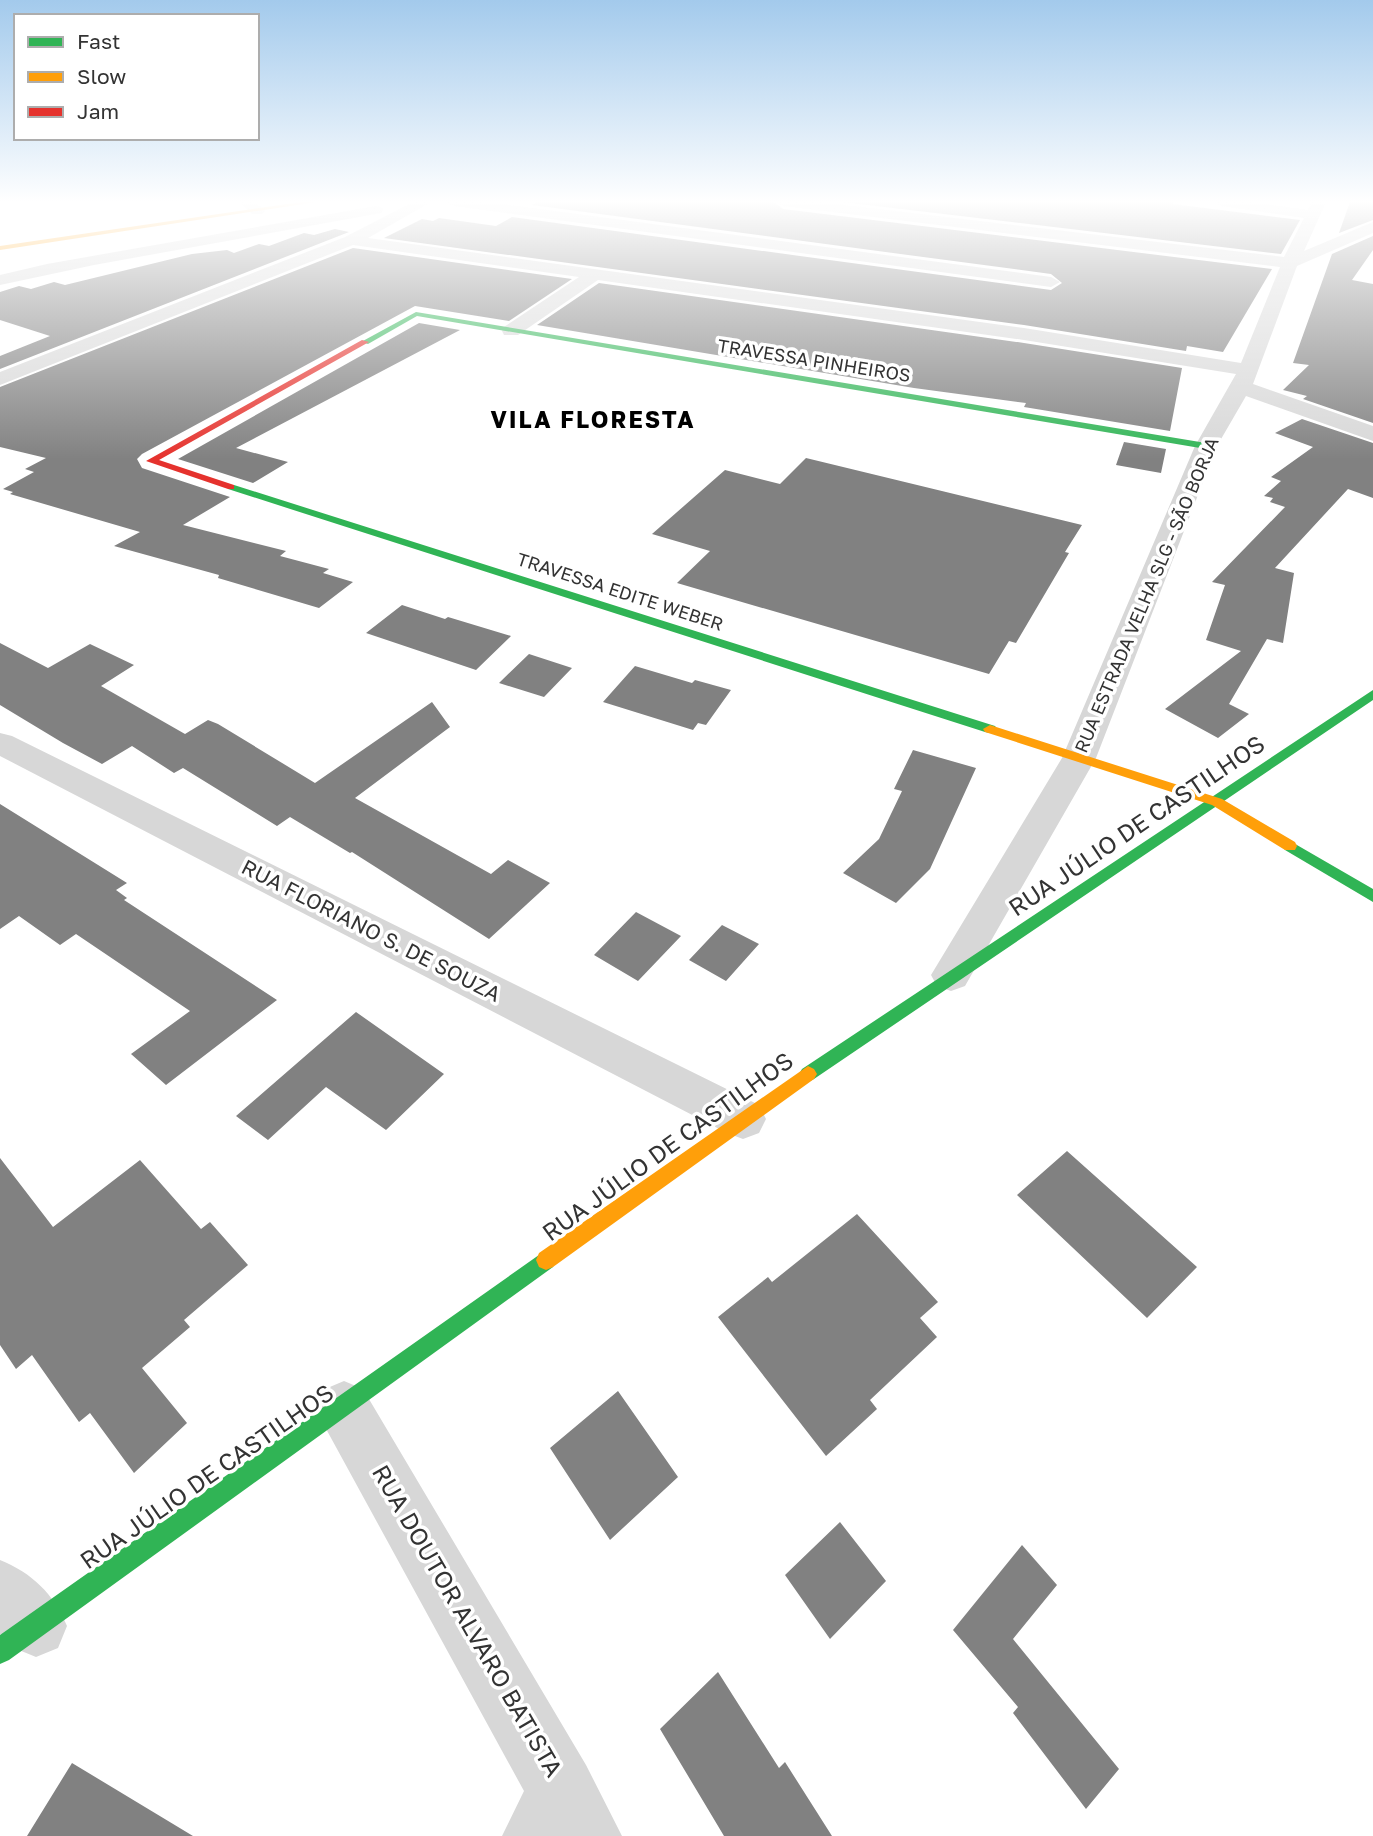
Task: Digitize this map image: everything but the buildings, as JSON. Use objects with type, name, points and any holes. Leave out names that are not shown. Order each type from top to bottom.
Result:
[{"type":"main road","name":"TRAVESSA PINHEIROS","points":[[151,461],[415,314],[1206,446]]},
{"type":"main road","name":"TRAVESSA EDITE WEBER","points":[[151,461],[1217,802],[1373,896]]},
{"type":"main road","name":"RUA JÚLIO DE CASTILHOS","points":[[12,1622],[344,1408],[743,1119],[951,975],[1217,802],[1373,694]]},
{"type":"street","points":[[0,379],[231,288]]},
{"type":"street","points":[[511,331],[575,288]]},
{"type":"street","points":[[686,288],[1024,334],[1244,379],[1373,434]]},
{"type":"street","points":[[1024,334],[1048,288]]},
{"type":"street","name":"RUA ESTRADA VELHA SLG - SÃO BORJA","points":[[951,975],[1079,758],[1206,446],[1244,379],[1280,288]]},
{"type":"street","name":"RUA FLORIANO S. DE SOUZA","points":[[0,743],[743,1119]]},
{"type":"street","name":"RUA DOUTOR ALVARO BATISTA","points":[[344,1408],[562,1820]]},
{"type":"traffic: fast","points":[[365,342],[416,314],[1206,446]]},
{"type":"traffic: fast","points":[[231,487],[990,729]]},
{"type":"traffic: fast","points":[[808,1074],[1373,694]]},
{"type":"traffic: fast","points":[[1290,846],[1373,896]]},
{"type":"traffic: fast","points":[[0,1651],[546,1260]]},
{"type":"traffic: slow","points":[[990,729],[1217,802],[1290,846]]},
{"type":"traffic: slow","points":[[546,1260],[808,1074]]},
{"type":"traffic: jam","points":[[231,487],[151,461],[365,342]]},
{"type":"district","name":"VILA FLORESTA","points":[[593,420]]}]
